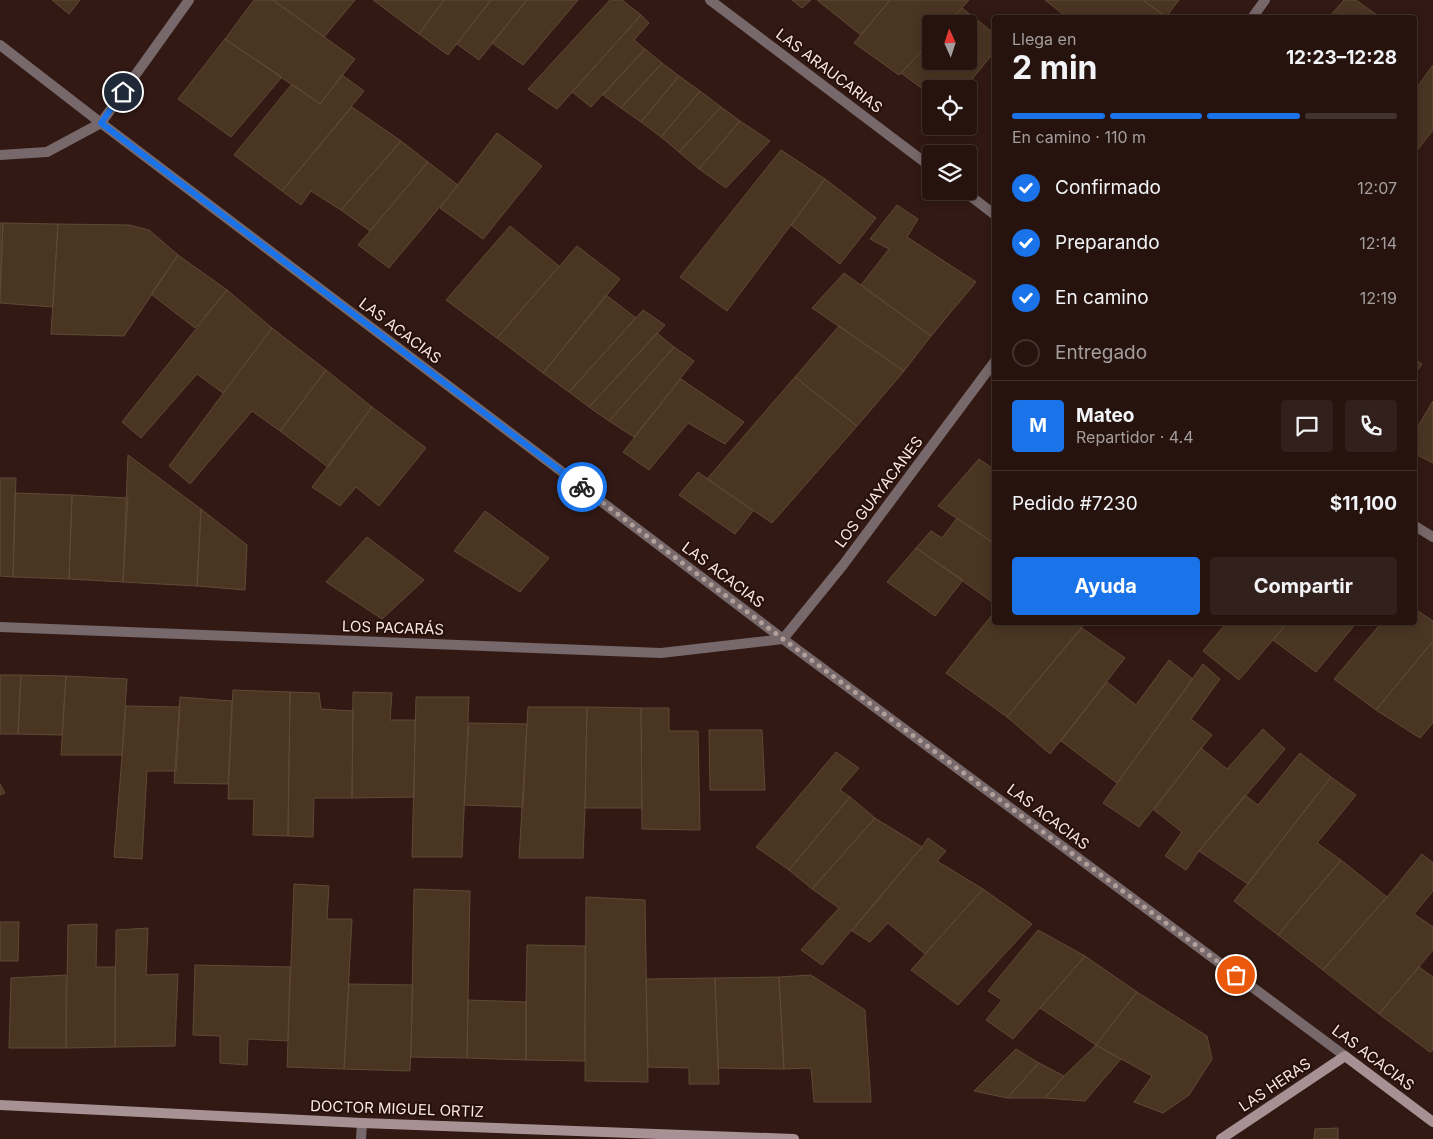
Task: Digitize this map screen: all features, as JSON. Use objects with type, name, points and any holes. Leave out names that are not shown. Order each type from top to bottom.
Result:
[{"type":"street","points":[[0,155],[47,152],[101,123],[189,0]]},
{"type":"street","name":"LAS ARAUCARIAS","points":[[710,0],[922,160]]},
{"type":"street","points":[[1254,15],[1265,0]]},
{"type":"street","name":"LAS ACACIAS","points":[[0,45],[783,639],[1433,1122]]},
{"type":"street","points":[[976,200],[992,213]]},
{"type":"street","name":"LOS GUAYACANES","points":[[783,639],[844,565],[992,365]]},
{"type":"street","points":[[1417,527],[1433,537]]},
{"type":"street","name":"LOS PACARÁS","points":[[0,627],[661,653],[783,639]]},
{"type":"street","name":"LAS HERAS","points":[[1221,1139],[1345,1056]]},
{"type":"street","name":"DOCTOR MIGUEL ORTIZ","points":[[0,1105],[362,1123],[794,1139]]},
{"type":"street","points":[[361,1139],[362,1123]]},
{"type":"building","points":[[52,0],[80,0],[69,14]]},
{"type":"building","points":[[254,0],[273,0],[355,59],[320,104],[225,39]]},
{"type":"building","points":[[273,0],[355,0],[324,37]]},
{"type":"building","points":[[373,0],[444,0],[419,34]]},
{"type":"building","points":[[444,0],[491,0],[448,55],[419,34]]},
{"type":"building","points":[[491,0],[527,0],[479,60],[457,44]]},
{"type":"building","points":[[527,0],[578,0],[523,65],[492,43]]},
{"type":"building","points":[[610,0],[622,0],[641,15],[557,109],[528,89]]},
{"type":"building","points":[[792,0],[811,0],[802,8]]},
{"type":"building","points":[[817,0],[890,0],[861,35]]},
{"type":"building","points":[[890,0],[969,0],[955,15],[922,15],[922,51],[899,75],[854,43]]},
{"type":"building","points":[[1045,0],[1143,0],[1163,15],[1064,15]]},
{"type":"building","points":[[1143,0],[1179,0],[1168,15],[1163,15]]},
{"type":"building","points":[[1344,0],[1356,0],[1377,15],[1331,15]]},
{"type":"building","points":[[962,8],[971,15],[955,15]]},
{"type":"building","points":[[641,15],[649,23],[634,40],[645,49],[591,107],[572,92]]},
{"type":"building","points":[[978,21],[992,32],[992,55],[971,80],[922,80],[922,88],[901,73],[922,51],[922,70],[978,70]]},
{"type":"building","points":[[225,39],[282,77],[231,137],[178,99]]},
{"type":"building","points":[[645,49],[662,63],[621,108],[603,95]]},
{"type":"building","points":[[662,63],[679,76],[641,122],[621,108]]},
{"type":"building","points":[[1433,65],[1433,130],[1417,150],[1417,87]]},
{"type":"building","points":[[342,75],[364,91],[282,191],[234,155],[292,84],[320,104]]},
{"type":"building","points":[[679,76],[700,91],[661,137],[641,122]]},
{"type":"building","points":[[700,91],[721,107],[679,152],[661,137]]},
{"type":"building","points":[[352,107],[401,141],[341,210],[311,191],[301,205],[282,191]]},
{"type":"building","points":[[721,107],[740,121],[699,169],[679,152]]},
{"type":"building","points":[[740,121],[770,141],[726,188],[699,169]]},
{"type":"building","points":[[497,133],[542,166],[483,239],[440,208]]},
{"type":"building","points":[[401,141],[428,162],[370,231],[341,210]]},
{"type":"building","points":[[781,150],[825,179],[727,311],[680,277]]},
{"type":"building","points":[[428,162],[458,185],[389,268],[358,245]]},
{"type":"building","points":[[825,179],[876,218],[840,264],[791,225]]},
{"type":"building","points":[[897,205],[918,219],[907,237],[976,282],[931,336],[861,285],[889,249],[870,239]]},
{"type":"building","points":[[0,223],[3,223],[0,291]]},
{"type":"building","points":[[3,223],[58,224],[53,307],[0,303]]},
{"type":"building","points":[[58,224],[129,225],[149,230],[178,255],[124,336],[51,334]]},
{"type":"building","points":[[510,226],[559,266],[497,338],[446,300]]},
{"type":"building","points":[[577,246],[620,279],[543,373],[497,338]]},
{"type":"building","points":[[178,255],[227,290],[195,328],[151,294]]},
{"type":"building","points":[[844,273],[931,336],[904,371],[812,308]]},
{"type":"building","points":[[227,290],[272,328],[223,393],[197,374],[141,438],[122,422]]},
{"type":"building","points":[[606,295],[636,318],[569,392],[543,373]]},
{"type":"building","points":[[643,310],[665,325],[589,407],[569,392]]},
{"type":"building","points":[[839,326],[904,371],[857,426],[795,377]]},
{"type":"building","points":[[272,328],[326,370],[280,431],[252,411],[190,484],[169,466]]},
{"type":"building","points":[[657,333],[674,347],[609,421],[589,407]]},
{"type":"building","points":[[674,347],[694,361],[634,437],[609,421]]},
{"type":"building","points":[[1417,361],[1422,364],[1417,371]]},
{"type":"building","points":[[326,370],[372,407],[328,467],[280,431]]},
{"type":"building","points":[[795,377],[857,426],[772,523],[707,479]]},
{"type":"building","points":[[681,379],[744,422],[725,444],[688,423],[649,470],[623,452]]},
{"type":"building","points":[[1433,401],[1433,463],[1417,455],[1417,428]]},
{"type":"building","points":[[372,407],[426,448],[379,506],[356,487],[340,506],[312,487]]},
{"type":"building","points":[[128,455],[201,509],[197,586],[123,582]]},
{"type":"building","points":[[979,459],[992,468],[992,542],[938,506]]},
{"type":"building","points":[[698,472],[753,511],[735,534],[679,495]]},
{"type":"building","points":[[0,478],[16,478],[13,577],[0,576]]},
{"type":"building","points":[[15,493],[72,495],[69,579],[13,577]]},
{"type":"building","points":[[72,495],[128,498],[123,582],[69,579]]},
{"type":"building","points":[[201,509],[247,545],[245,590],[197,586]]},
{"type":"building","points":[[485,511],[549,558],[520,592],[454,551]]},
{"type":"building","points":[[957,518],[992,542],[992,602],[916,548],[931,531],[942,538]]},
{"type":"building","points":[[367,537],[424,580],[382,619],[326,582]]},
{"type":"building","points":[[916,548],[963,580],[935,616],[887,582]]},
{"type":"building","points":[[1417,610],[1433,621],[1433,641],[1376,710],[1334,679],[1379,625],[1417,625]]},
{"type":"building","points":[[992,615],[992,625],[1084,625],[1007,717],[946,673]]},
{"type":"building","points":[[1225,625],[1285,625],[1239,680],[1203,651]]},
{"type":"building","points":[[1286,625],[1355,625],[1316,672],[1273,640]]},
{"type":"building","points":[[1082,628],[1125,658],[1050,754],[1007,717]]},
{"type":"building","points":[[1433,641],[1433,723],[1420,738],[1376,710]]},
{"type":"building","points":[[1169,660],[1193,679],[1117,783],[1061,741],[1107,682],[1136,705]]},
{"type":"building","points":[[1203,664],[1220,679],[1191,719],[1212,735],[1139,827],[1103,803]]},
{"type":"building","points":[[0,675],[21,675],[18,734],[0,734]]},
{"type":"building","points":[[21,675],[66,676],[62,735],[18,734]]},
{"type":"building","points":[[66,676],[127,679],[122,755],[61,755]]},
{"type":"building","points":[[233,690],[290,692],[288,836],[253,835],[254,799],[228,799]]},
{"type":"building","points":[[290,692],[319,693],[321,709],[353,711],[352,798],[314,798],[313,837],[288,836]]},
{"type":"building","points":[[353,692],[392,693],[390,720],[415,720],[414,797],[352,798]]},
{"type":"building","points":[[180,697],[232,701],[228,784],[174,783]]},
{"type":"building","points":[[416,697],[469,697],[462,857],[412,857]]},
{"type":"building","points":[[126,706],[180,707],[176,771],[147,771],[142,859],[114,857]]},
{"type":"building","points":[[528,707],[587,707],[583,858],[519,858]]},
{"type":"building","points":[[587,707],[641,708],[642,808],[585,808]]},
{"type":"building","points":[[641,708],[669,708],[669,731],[698,731],[700,830],[642,829]]},
{"type":"building","points":[[469,723],[527,724],[523,807],[464,805]]},
{"type":"building","points":[[1263,729],[1285,749],[1199,851],[1186,870],[1165,856],[1182,832],[1154,810],[1201,748],[1227,769]]},
{"type":"building","points":[[709,730],[762,730],[765,790],[710,790]]},
{"type":"building","points":[[836,752],[859,768],[840,790],[850,797],[789,870],[756,847]]},
{"type":"building","points":[[1300,753],[1331,777],[1248,884],[1199,851],[1245,795],[1258,805]]},
{"type":"building","points":[[1331,777],[1356,795],[1317,843],[1341,860],[1278,935],[1234,901]]},
{"type":"building","points":[[0,784],[5,793],[0,795]]},
{"type":"building","points":[[850,797],[875,818],[812,889],[789,870]]},
{"type":"building","points":[[875,818],[922,847],[822,965],[801,950],[839,908],[812,889]]},
{"type":"building","points":[[928,838],[946,851],[937,861],[983,889],[925,954],[888,923],[870,942],[852,931],[922,847]]},
{"type":"building","points":[[1422,854],[1433,863],[1433,891],[1414,914],[1433,927],[1433,950],[1379,1014],[1323,970]]},
{"type":"building","points":[[1341,860],[1387,897],[1323,970],[1278,935]]},
{"type":"building","points":[[294,884],[329,886],[327,919],[352,919],[344,1069],[287,1067]]},
{"type":"building","points":[[414,889],[470,891],[467,1058],[411,1057]]},
{"type":"building","points":[[983,889],[1032,924],[958,1005],[911,970]]},
{"type":"building","points":[[586,897],[645,900],[648,1082],[585,1081]]},
{"type":"building","points":[[0,922],[19,922],[18,961],[0,961]]},
{"type":"building","points":[[97,924],[96,967],[115,967],[115,1047],[66,1048],[68,925]]},
{"type":"building","points":[[148,928],[146,975],[178,974],[175,1046],[115,1047],[116,930]]},
{"type":"building","points":[[1038,930],[1085,956],[1013,1039],[986,1020],[1002,1000],[988,991]]},
{"type":"building","points":[[527,945],[585,946],[585,1061],[526,1060]]},
{"type":"building","points":[[1085,956],[1137,992],[1096,1045],[1040,1008]]},
{"type":"building","points":[[195,965],[290,967],[288,1041],[248,1039],[247,1065],[220,1063],[220,1036],[193,1035]]},
{"type":"building","points":[[1419,967],[1433,977],[1433,1050],[1430,1052],[1379,1014]]},
{"type":"building","points":[[66,975],[66,1048],[9,1048],[11,978]]},
{"type":"building","points":[[811,975],[865,1010],[871,1102],[814,1102],[811,1068],[784,1069],[779,977]]},
{"type":"building","points":[[779,977],[784,1069],[718,1068],[715,978]]},
{"type":"building","points":[[715,978],[719,1084],[689,1084],[689,1068],[648,1067],[646,979]]},
{"type":"building","points":[[349,984],[413,985],[410,1071],[344,1069]]},
{"type":"building","points":[[1137,992],[1207,1036],[1212,1059],[1189,1095],[1163,1113],[1134,1102],[1152,1076],[1096,1045]]},
{"type":"building","points":[[468,1000],[526,1002],[526,1060],[467,1058]]},
{"type":"building","points":[[1096,1045],[1121,1059],[1085,1101],[1045,1098],[1064,1076]]},
{"type":"building","points":[[1016,1049],[1039,1063],[1007,1098],[974,1091]]},
{"type":"building","points":[[1039,1063],[1064,1076],[1045,1098],[1007,1098]]},
{"type":"building","points":[[1338,1128],[1338,1139],[1314,1139],[1315,1129]]},
{"type":"way so far","points":[[582,487],[783,639],[1236,975]]},
{"type":"route","points":[[123,92],[101,123],[582,487]]}]
